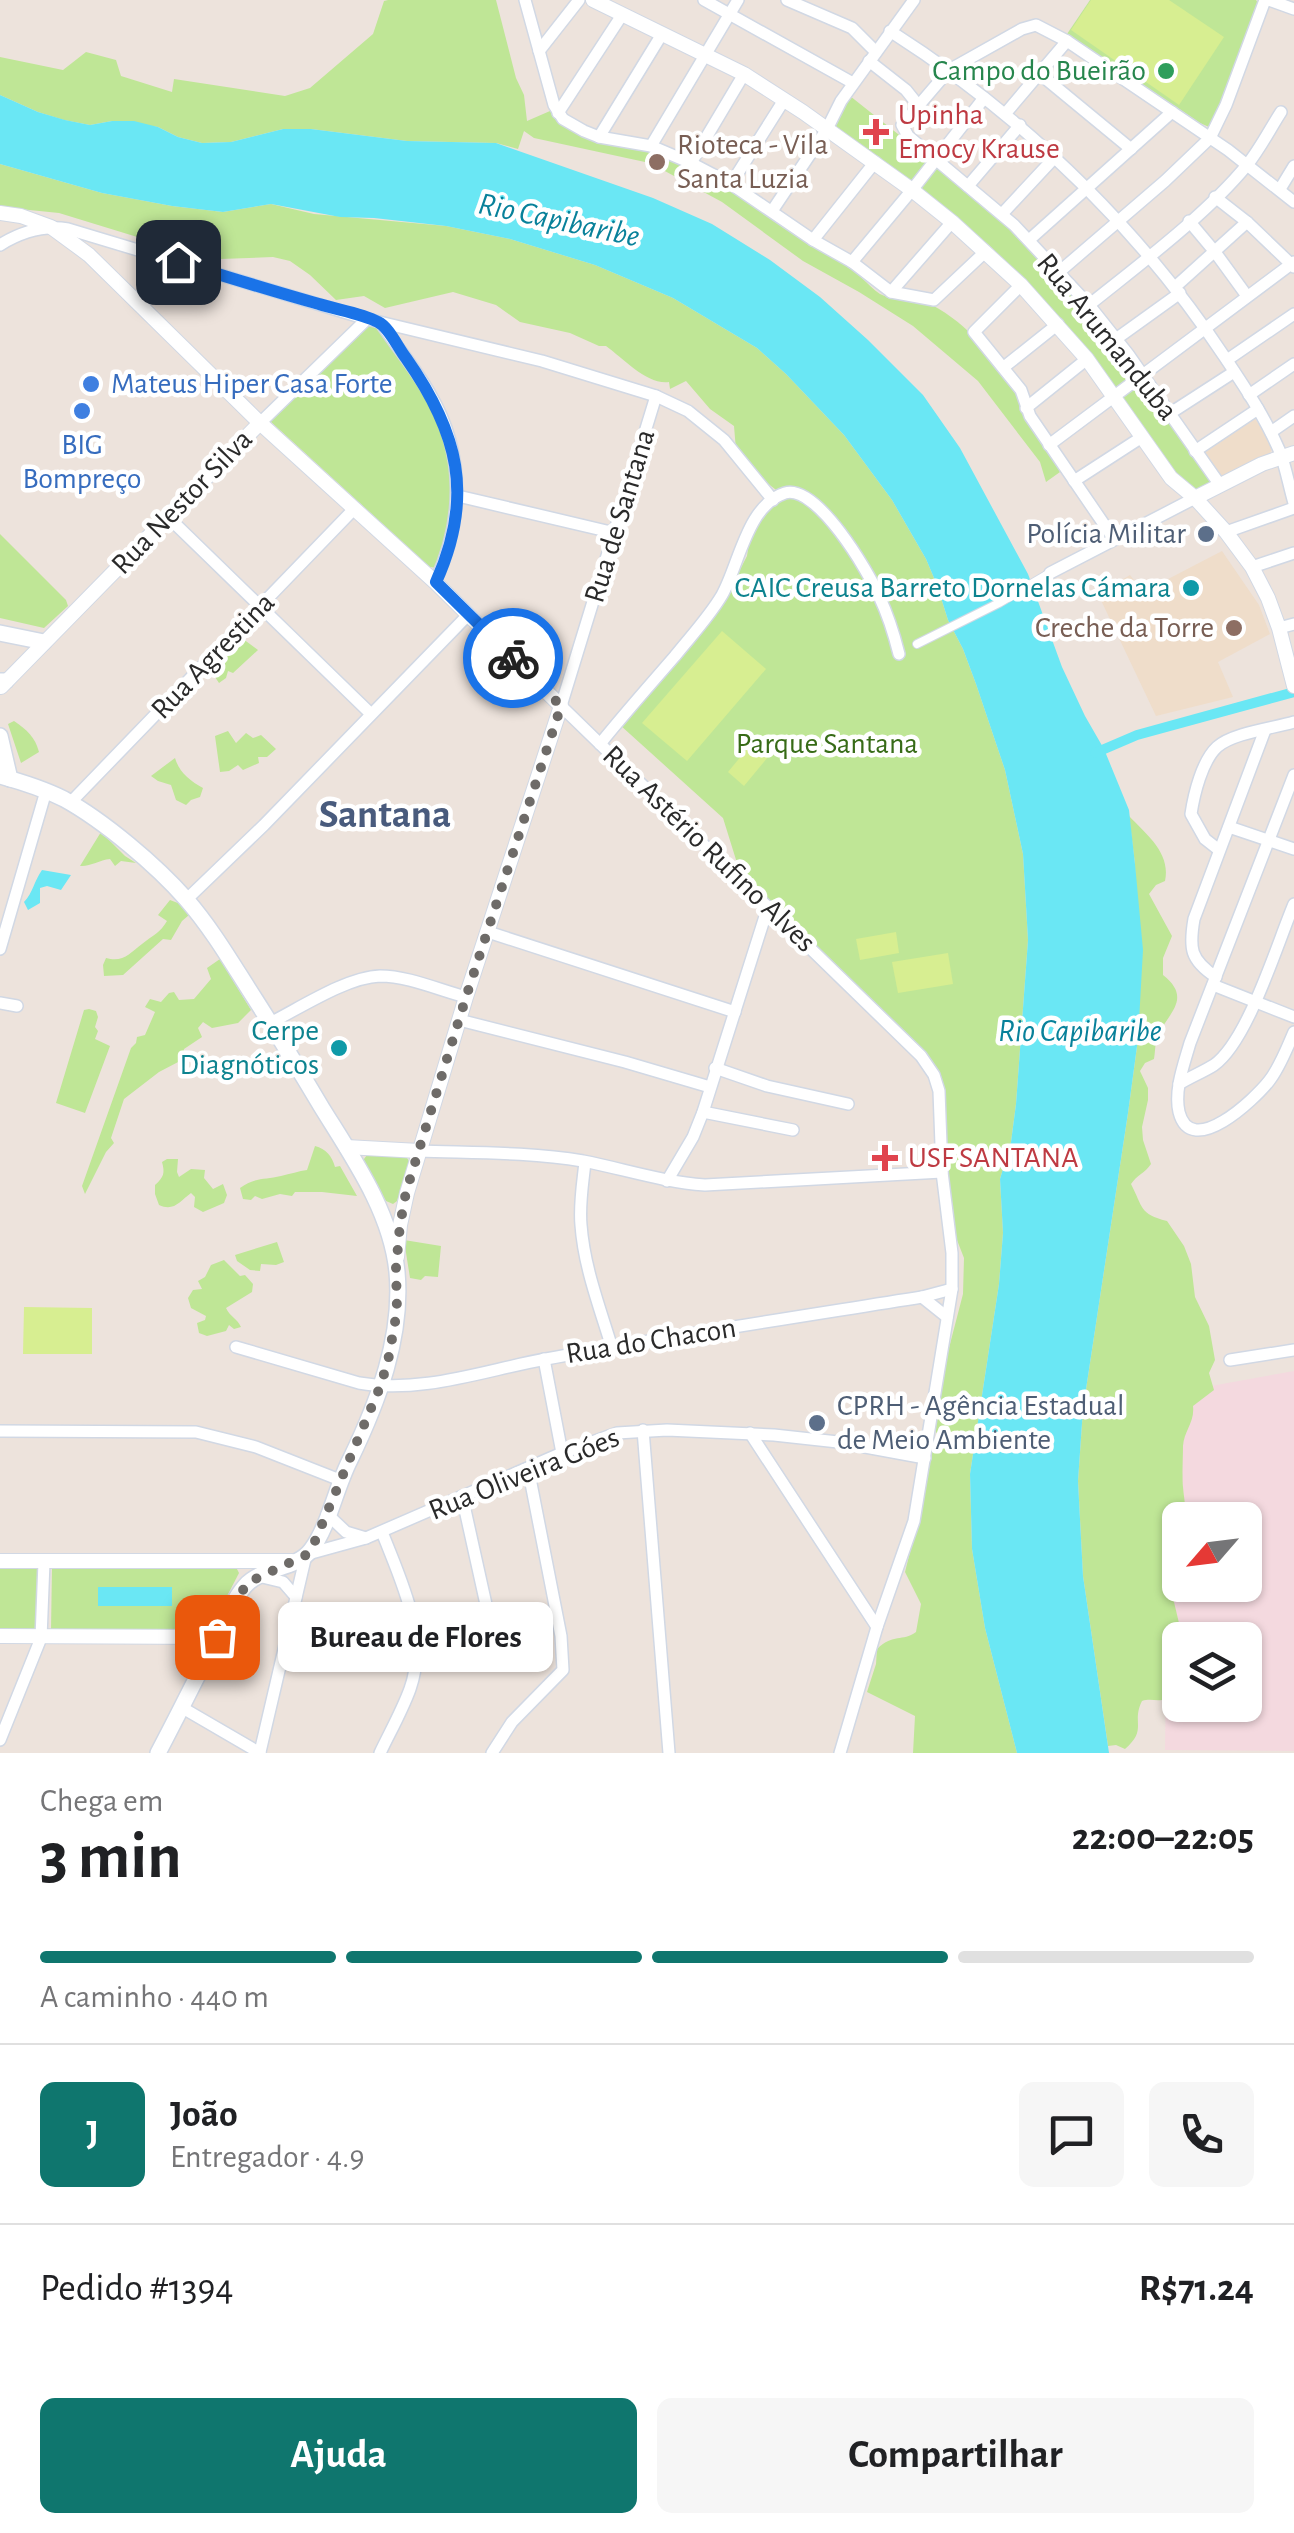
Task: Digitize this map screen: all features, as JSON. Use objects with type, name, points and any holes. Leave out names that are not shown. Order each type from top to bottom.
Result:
[{"type":"main road","points":[[0,634],[44,642]]},
{"type":"main road","points":[[0,736],[5,777],[46,790],[113,833],[186,900],[226,952],[346,1147],[384,1219],[396,1268],[397,1311],[388,1361],[372,1411],[328,1514],[302,1557],[246,1585],[158,1753]]},
{"type":"street","points":[[525,0],[558,114],[573,126],[599,137],[650,146],[692,163],[852,262],[890,292],[934,300],[986,252]]},
{"type":"street","points":[[538,51],[579,0]]},
{"type":"street","points":[[593,0],[744,74],[784,100],[912,190],[1021,285],[1087,359],[1171,478],[1226,532],[1252,567],[1286,626],[1293,676]]},
{"type":"street","points":[[704,0],[853,83]]},
{"type":"street","points":[[650,146],[738,0]]},
{"type":"street","points":[[787,0],[852,28],[872,56],[918,105],[949,70],[1031,26],[1044,27],[1248,164],[1294,202]]},
{"type":"street","points":[[772,211],[853,83],[914,0]]},
{"type":"street","points":[[1059,272],[1210,138],[1267,0],[1294,10]]},
{"type":"street","points":[[558,114],[622,15]]},
{"type":"street","points":[[890,31],[1020,125],[1088,188],[1149,256],[1204,327],[1288,455],[1294,506],[1226,532]]},
{"type":"street","points":[[599,137],[662,34]]},
{"type":"street","points":[[1005,114],[1067,40]]},
{"type":"street","points":[[692,163],[744,74]]},
{"type":"street","points":[[1040,74],[1131,149]]},
{"type":"street","points":[[852,262],[984,98]]},
{"type":"street","points":[[731,184],[784,100]]},
{"type":"street","name":"Rua Arumanduba","points":[[918,105],[904,121],[904,132],[1002,214],[1089,305],[1220,485]]},
{"type":"street","points":[[1029,240],[1172,112]]},
{"type":"street","points":[[1089,305],[1189,222],[1248,164],[1281,112]]},
{"type":"street","points":[[968,186],[1020,125]]},
{"type":"street","points":[[1002,214],[1054,156]]},
{"type":"street","points":[[813,240],[875,162]]},
{"type":"street","points":[[1280,189],[1294,166]]},
{"type":"street","points":[[1050,445],[1293,264],[1215,197]]},
{"type":"street","points":[[0,213],[22,216],[367,319],[542,361],[656,396],[688,412],[724,440],[773,500]]},
{"type":"street","points":[[890,292],[952,222]]},
{"type":"street","points":[[1189,222],[1247,296]]},
{"type":"street","points":[[1116,338],[1177,290],[1247,222]]},
{"type":"street","points":[[0,245],[51,226]]},
{"type":"street","name":"Rua Astério Rufino Alves","points":[[51,226],[105,270],[260,423],[436,582],[921,1056],[939,1091],[942,1172]]},
{"type":"street","points":[[1021,285],[974,332],[1021,390],[1026,408],[1114,539]]},
{"type":"street","points":[[1226,360],[1294,314]]},
{"type":"street","name":"Rua Nestor Silva","points":[[2,683],[367,319]]},
{"type":"street","points":[[382,323],[430,393],[453,453],[458,496],[448,548],[436,582]]},
{"type":"street","points":[[1004,367],[1058,324]]},
{"type":"street","points":[[1026,408],[1087,359]]},
{"type":"street","points":[[1249,395],[1294,364]]},
{"type":"street","points":[[1169,414],[1234,372]]},
{"type":"street","name":"Rua de Santana","points":[[396,1268],[406,1192],[656,396]]},
{"type":"street","points":[[1195,450],[1258,409]]},
{"type":"street","points":[[1271,432],[1294,416]]},
{"type":"street","points":[[1074,481],[1142,437]]},
{"type":"street","points":[[917,644],[1220,485],[1288,455]]},
{"type":"street","points":[[600,744],[713,609],[748,532],[766,507],[791,492],[807,497],[836,528],[870,578],[894,632],[899,654]]},
{"type":"street","points":[[458,496],[615,533]]},
{"type":"street","name":"Rua Agrestina","points":[[70,803],[356,508]]},
{"type":"street","points":[[167,516],[371,714]]},
{"type":"street","points":[[1252,567],[1294,552]]},
{"type":"street","points":[[186,900],[468,615]]},
{"type":"street","points":[[1220,850],[1205,838],[1192,814],[1208,759],[1218,746],[1244,734],[1294,722]]},
{"type":"street","points":[[1265,730],[1194,919],[1191,947],[1199,965],[1215,981],[1294,1017]]},
{"type":"street","points":[[1294,775],[1190,1043],[1179,1084],[1180,1116],[1186,1125],[1204,1130],[1241,1110],[1272,1078],[1294,1032]]},
{"type":"street","points":[[0,948],[46,790]]},
{"type":"street","points":[[1229,827],[1294,849]]},
{"type":"street","points":[[1179,1084],[1214,1065],[1235,1042],[1294,904]]},
{"type":"street","points":[[667,1181],[703,1112],[768,907]]},
{"type":"street","points":[[488,932],[735,1012]]},
{"type":"street","points":[[270,1023],[344,986],[380,976],[466,997]]},
{"type":"street","points":[[0,1003],[16,1006]]},
{"type":"street","points":[[459,1020],[710,1087]]},
{"type":"street","points":[[716,1068],[767,1086],[848,1104]]},
{"type":"street","points":[[703,1112],[793,1130]]},
{"type":"street","points":[[346,1147],[556,1158],[705,1185],[942,1172],[952,1252],[952,1289],[914,1521],[877,1627],[840,1753]]},
{"type":"street","points":[[585,1162],[583,1239],[612,1348]]},
{"type":"street","name":"Rua do Chacon","points":[[236,1347],[359,1384],[404,1386],[952,1289]]},
{"type":"street","points":[[922,1297],[948,1317]]},
{"type":"street","points":[[1230,1360],[1294,1350]]},
{"type":"street","points":[[544,1359],[562,1453]]},
{"type":"street","points":[[643,1430],[669,1753]]},
{"type":"street","points":[[0,1431],[196,1432],[256,1447],[340,1480]]},
{"type":"street","name":"Rua Oliveira Góes","points":[[302,1557],[382,1532],[617,1433],[750,1433],[838,1442],[925,1458]]},
{"type":"street","points":[[750,1433],[877,1627]]},
{"type":"street","points":[[492,1753],[512,1722],[559,1676],[564,1663],[528,1468]]},
{"type":"street","points":[[462,1496],[497,1654]]},
{"type":"street","points":[[328,1514],[346,1532],[366,1538]]},
{"type":"street","points":[[380,1753],[411,1687],[416,1653],[414,1620],[382,1532]]},
{"type":"street","points":[[0,1562],[302,1557],[260,1753],[182,1707]]},
{"type":"street","points":[[0,1740],[40,1638],[44,1562]]},
{"type":"street","points":[[258,1576],[283,1582],[296,1597]]},
{"type":"street","points":[[0,1636],[217,1637]]},
{"type":"shaded area","points":[[1254,417],[1273,445],[1270,453],[1221,481],[1202,452]]},
{"type":"shaded area","points":[[1222,551],[1259,605],[1270,634],[1218,662],[1233,697],[1156,716],[1098,594],[1130,575],[1143,592]]},
{"type":"shaded area","points":[[1294,1371],[1294,1751],[1165,1750],[1165,1722],[1262,1722],[1262,1622],[1169,1622],[1170,1602],[1262,1602],[1262,1502],[1176,1502],[1182,1402],[1211,1386]]},
{"type":"green space","points":[[496,0],[524,95],[527,121],[550,111],[570,130],[588,137],[674,156],[828,251],[880,294],[932,305],[954,319],[1008,379],[1060,472],[1046,482],[1040,462],[978,381],[913,326],[803,261],[722,202],[645,162],[534,138],[524,131],[518,149],[496,143],[407,141],[311,129],[283,129],[231,142],[202,143],[158,127],[112,121],[90,125],[64,120],[0,95],[0,57],[63,70],[86,52],[116,60],[121,76],[172,92],[174,79],[285,96],[310,88],[373,34],[384,1]]},
{"type":"green space","name":"Campo do Bueirão","points":[[1090,0],[1256,0],[1259,5],[1222,107],[1209,127],[1067,34]]},
{"type":"green space","name":"Campo do Bueirão","points":[[1091,0],[1169,0],[1224,37],[1179,105],[1071,30]]},
{"type":"green space","points":[[850,96],[995,211],[1095,316],[1212,482],[1196,491],[1188,489],[1097,363],[1032,287],[947,210],[836,127],[834,123]]},
{"type":"green space","name":"Parque Santana","points":[[0,164],[102,193],[172,206],[223,212],[271,204],[314,214],[446,226],[510,239],[595,265],[673,298],[757,348],[844,435],[892,500],[926,559],[976,684],[1005,770],[1023,854],[1028,940],[1016,1104],[1011,1142],[1000,1179],[1003,1233],[999,1284],[970,1474],[972,1549],[985,1628],[1017,1753],[913,1753],[915,1716],[867,1692],[877,1649],[916,1632],[921,1604],[905,1572],[931,1451],[943,1448],[935,1417],[963,1294],[964,1258],[955,1235],[950,1203],[943,1093],[931,1073],[742,879],[723,818],[620,725],[726,597],[747,556],[751,528],[780,493],[737,462],[734,426],[710,409],[686,381],[670,389],[669,382],[644,375],[606,346],[520,322],[496,305],[453,292],[385,308],[364,296],[336,300],[290,261],[273,257],[192,260],[147,240],[59,213],[0,207]]},
{"type":"green space","points":[[365,324],[375,324],[412,370],[442,422],[456,502],[437,568],[430,567],[270,421]]},
{"type":"green space","points":[[0,534],[66,600],[68,606],[44,628],[0,618]]},
{"type":"green space","points":[[722,631],[766,669],[687,761],[642,723]]},
{"type":"green space","points":[[239,636],[258,650],[233,673],[228,671],[219,683],[209,668]]},
{"type":"green space","points":[[14,721],[30,734],[39,752],[21,763],[8,724]]},
{"type":"green space","points":[[228,731],[236,743],[246,733],[253,738],[261,735],[276,749],[243,770],[238,765],[220,772],[215,736]]},
{"type":"green space","points":[[752,743],[768,757],[744,786],[728,772]]},
{"type":"green space","points":[[175,758],[186,776],[203,788],[200,797],[186,805],[176,800],[171,785],[151,776]]},
{"type":"green space","points":[[1129,816],[1156,845],[1164,862],[1165,881],[1149,894],[1172,936],[1163,958],[1163,975],[1177,993],[1174,1008],[1159,1033],[1154,1059],[1140,1071],[1148,1088],[1142,1127],[1151,1164],[1131,1184],[1143,1208],[1151,1216],[1167,1221],[1184,1246],[1191,1264],[1195,1297],[1209,1326],[1215,1360],[1209,1373],[1214,1390],[1193,1406],[1185,1436],[1184,1502],[1162,1502],[1162,1602],[1174,1602],[1179,1622],[1162,1622],[1162,1699],[1142,1701],[1138,1731],[1125,1749],[1108,1746],[1083,1576],[1078,1481],[1083,1409],[1138,1039],[1135,864]]},
{"type":"green space","points":[[101,832],[136,863],[121,861],[115,866],[110,859],[80,866]]},
{"type":"green space","points":[[170,900],[183,905],[189,915],[171,940],[163,939],[123,975],[104,976],[106,958],[126,956],[162,928],[167,921],[158,915]]},
{"type":"green space","points":[[896,932],[899,953],[860,960],[856,939]]},
{"type":"green space","points":[[948,953],[953,984],[898,993],[892,962]]},
{"type":"green space","points":[[220,959],[251,1010],[238,1023],[212,1028],[203,1022],[198,1028],[202,1037],[184,1049],[182,1060],[124,1099],[111,1138],[114,1143],[85,1194],[82,1186],[131,1048],[137,1037],[145,1035],[155,1012],[145,1007],[150,999],[161,1002],[174,992],[179,1000],[194,999],[211,979],[207,968]]},
{"type":"green space","points":[[84,1010],[96,1011],[98,1017],[95,1039],[110,1046],[85,1113],[56,1103]]},
{"type":"green space","points":[[315,1146],[328,1154],[335,1167],[340,1166],[357,1196],[295,1192],[292,1196],[243,1199],[240,1188],[250,1182],[307,1170]]},
{"type":"green space","points":[[367,1155],[406,1156],[410,1163],[393,1204],[386,1201],[364,1164]]},
{"type":"green space","points":[[178,1159],[179,1177],[191,1169],[205,1170],[204,1178],[213,1189],[223,1184],[227,1195],[224,1203],[203,1212],[194,1207],[195,1197],[191,1193],[173,1206],[159,1205],[155,1185],[163,1175],[162,1162]]},
{"type":"green space","points":[[404,1240],[441,1246],[438,1277],[410,1278]]},
{"type":"green space","points":[[277,1242],[284,1262],[261,1264],[260,1271],[250,1270],[237,1261],[235,1255]]},
{"type":"green space","points":[[224,1260],[253,1284],[252,1292],[226,1308],[241,1327],[234,1329],[229,1325],[226,1331],[207,1336],[199,1333],[197,1323],[206,1316],[191,1308],[188,1298],[193,1290],[202,1289],[198,1281],[211,1265]]},
{"type":"green space","points":[[24,1307],[92,1308],[92,1354],[23,1354]]},
{"type":"green space","points":[[0,1567],[40,1570],[40,1626],[36,1631],[0,1630]]},
{"type":"green space","points":[[52,1567],[236,1567],[239,1573],[209,1631],[51,1630]]},
{"type":"water","name":"Rio Capibaribe","points":[[0,95],[65,120],[90,125],[134,121],[202,143],[231,142],[283,129],[311,129],[407,141],[496,143],[653,198],[712,224],[820,297],[923,395],[960,448],[1028,574],[1062,667],[1104,749],[1129,810],[1143,950],[1138,1039],[1083,1409],[1078,1481],[1083,1576],[1109,1753],[1017,1753],[985,1628],[972,1549],[970,1474],[999,1284],[1003,1233],[1000,1179],[1011,1142],[1016,1104],[1028,940],[1023,854],[1005,770],[976,684],[926,559],[892,500],[844,435],[786,374],[757,348],[673,298],[595,265],[510,239],[446,226],[340,217],[271,204],[223,212],[172,206],[102,193],[0,164]]},
{"type":"water","points":[[42,870],[71,875],[61,890],[40,888],[40,903],[28,910],[24,902]]},
{"type":"water","points":[[98,1587],[172,1587],[172,1606],[98,1606]]},
{"type":"waterway","points":[[1095,753],[1137,735],[1294,692]]},
{"type":"way so far","points":[[217,1637],[249,1582],[306,1555],[312,1548],[372,1411],[388,1361],[397,1311],[396,1268],[406,1192],[561,706],[513,658]]},
{"type":"place","name":"Campo do Bueirão","points":[[1166,71]]},
{"type":"place","name":"Upinha Emocy Krause","points":[[876,132]]},
{"type":"place","name":"Rioteca - Vila Santa Luzia","points":[[657,162]]},
{"type":"place","name":"Mateus Hiper Casa Forte","points":[[91,384]]},
{"type":"place","name":"BIG Bompreço","points":[[82,411]]},
{"type":"place","name":"Polícia Militar","points":[[1206,534]]},
{"type":"place","name":"CAIC Creusa Barreto Dornelas Cámara","points":[[1191,588]]},
{"type":"place","name":"Creche da Torre","points":[[1234,628]]},
{"type":"place","name":"Cerpe Diagnóticos","points":[[339,1048]]},
{"type":"place","name":"USF SANTANA","points":[[885,1158]]},
{"type":"place","name":"CPRH - Agência Estadual de Meio Ambiente","points":[[817,1423]]},
{"type":"place","name":"Bureau de Flores","points":[[217,1637]]},
{"type":"district","name":"Santana","points":[[385,815]]},
{"type":"route","points":[[178,262],[382,323],[430,393],[453,453],[458,496],[448,548],[436,582],[513,658]]}]
